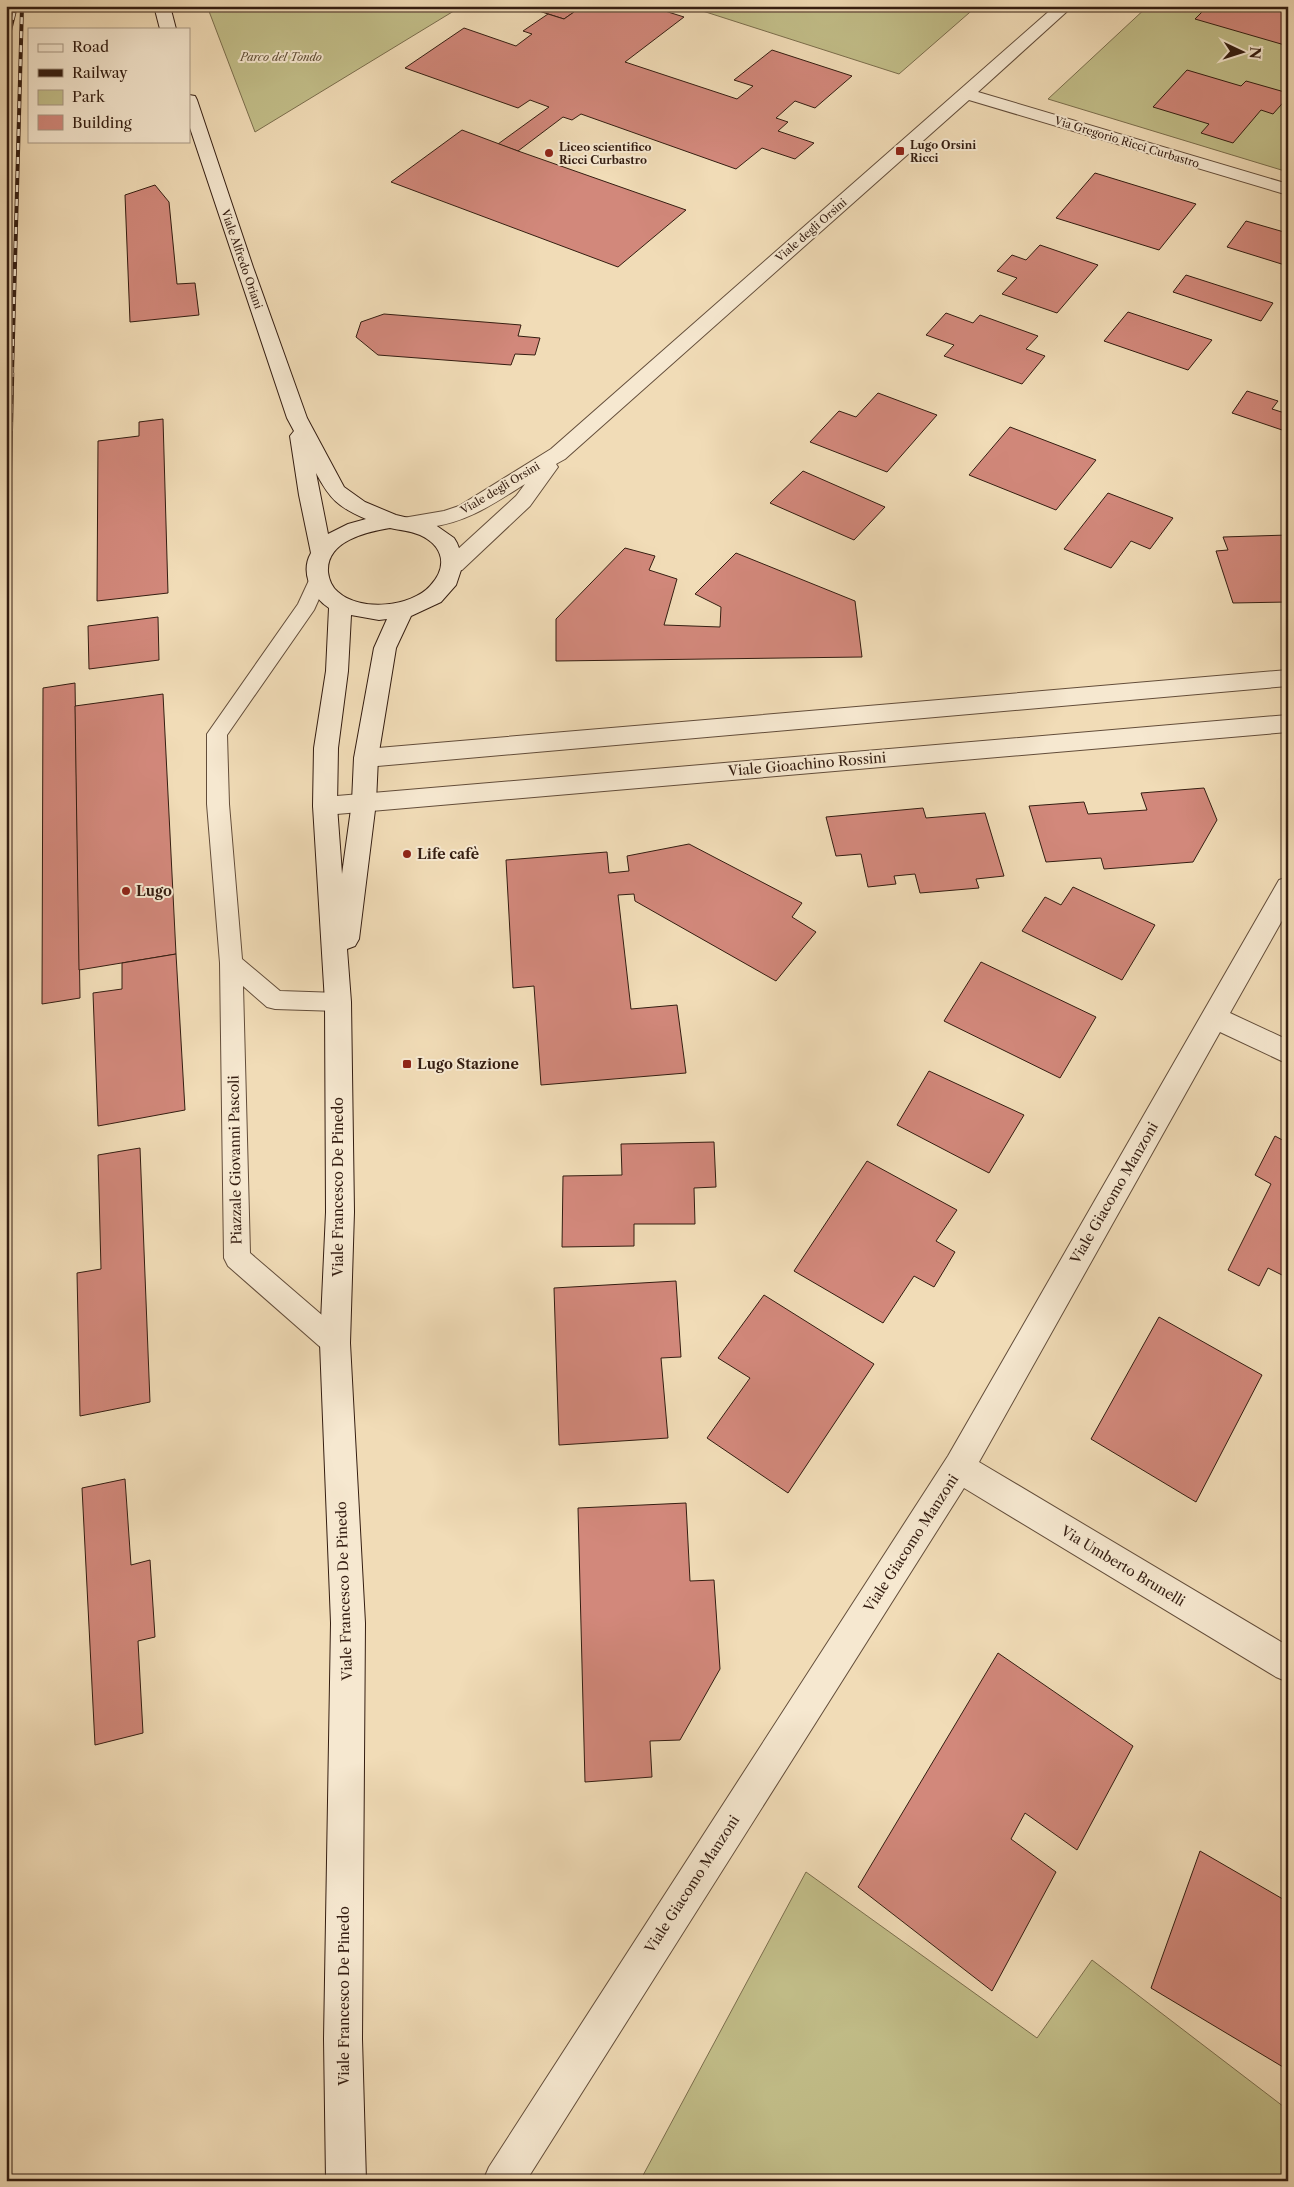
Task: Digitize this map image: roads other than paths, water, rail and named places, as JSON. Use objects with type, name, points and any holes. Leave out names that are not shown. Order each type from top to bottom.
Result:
[{"type":"street","points":[[162,6],[168,28]]},
{"type":"street","name":"Viale degli Orsini","points":[[400,522],[446,518],[466,511],[558,454],[1065,6]]},
{"type":"street","name":"Via Gregorio Ricci Curbastro","points":[[967,94],[1288,190]]},
{"type":"street","name":"Viale Alfredo Oriani","points":[[190,103],[244,267],[297,418],[336,490],[358,508],[400,522]]},
{"type":"street","name":"Viale Alfredo Oriani","points":[[297,418],[308,495],[322,553]]},
{"type":"street","name":"Viale degli Orsini","points":[[454,566],[523,501],[558,454]]},
{"type":"street","points":[[400,522],[429,529],[443,539],[451,551],[454,566],[449,580],[439,593],[422,604],[402,611],[380,614],[359,611],[340,605],[326,594],[318,581],[317,567],[322,553],[334,540],[350,530],[369,524],[400,522]]},
{"type":"street","name":"Viale Francesco De Pinedo","points":[[340,605],[337,671],[326,748],[326,806],[338,1002],[340,1212],[335,1343],[348,1623],[342,2040],[346,2181]]},
{"type":"street","name":"Viale Francesco De Pinedo","points":[[338,1002],[364,802],[366,758],[385,648],[402,611]]},
{"type":"street","points":[[366,758],[1288,678]]},
{"type":"street","name":"Viale Gioachino Rossini","points":[[326,806],[1288,723]]},
{"type":"street","name":"Viale Giacomo Manzoni","points":[[503,2181],[959,1467],[1288,887]]},
{"type":"street","points":[[1214,1017],[1288,1053]]},
{"type":"street","name":"Via Umberto Brunelli","points":[[959,1467],[1288,1665]]},
{"type":"lane","name":"Piazzale Giovanni Pascoli","points":[[318,581],[297,621],[217,734],[218,804],[231,963],[238,1258],[335,1343]]},
{"type":"lane","points":[[231,963],[275,1000],[338,1002]]},
{"type":"railway","points":[[6,47],[16,6]]},
{"type":"railway","points":[[12,374],[22,6]]},
{"type":"railway","points":[[6,647],[12,373]]},
{"type":"place","name":"Lugo Orsini Ricci","points":[[900,151]]},
{"type":"place","name":"Liceo scientifico Ricci Curbastro","points":[[549,153]]},
{"type":"place","name":"Life cafè","points":[[407,854]]},
{"type":"place","name":"Lugo","points":[[126,891]]},
{"type":"place","name":"Lugo Stazione","points":[[407,1064]]},
{"type":"park label","name":"Parco del Tondo","points":[[281,57]]}]
